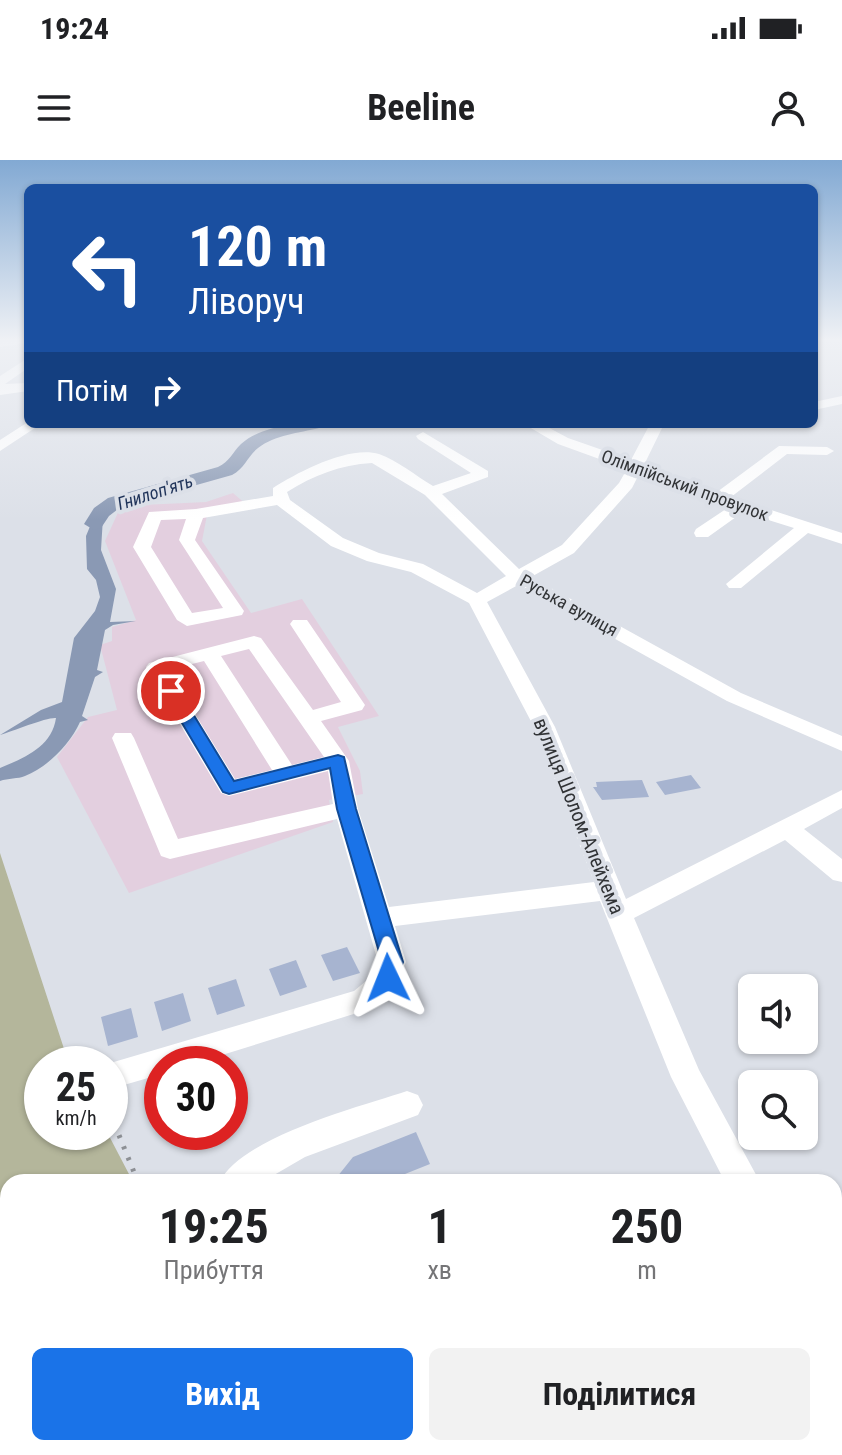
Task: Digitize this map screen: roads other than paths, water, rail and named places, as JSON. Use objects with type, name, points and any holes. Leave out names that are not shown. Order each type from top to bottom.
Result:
[{"type":"street","points":[[818,405],[842,400]]},
{"type":"street","points":[[0,447],[28,428]]},
{"type":"street","name":"Олімпійський провулок","points":[[539,428],[563,441],[636,467],[646,474],[842,539]]},
{"type":"street","points":[[423,436],[483,474],[431,492],[389,465],[361,456],[291,482],[279,491],[281,499],[337,542],[373,557],[417,568],[477,600],[568,549],[611,503],[636,467],[655,428]]},
{"type":"street","points":[[719,498],[784,449],[827,451]]},
{"type":"street","name":"Руська вулиця","points":[[431,492],[517,577],[734,697],[842,744]]},
{"type":"street","points":[[196,514],[187,540],[235,611],[187,620],[142,547],[155,515],[196,514],[281,499]]},
{"type":"street","points":[[702,533],[741,506]]},
{"type":"street","points":[[735,584],[806,527]]},
{"type":"street","name":"вулиця Шолом-Алейхема","points":[[477,600],[490,634],[543,721],[612,902],[714,1133],[738,1174]]},
{"type":"street","points":[[300,624],[354,705],[308,718]]},
{"type":"street","points":[[128,1071],[363,1000],[378,991],[388,978],[392,962],[346,809],[338,761],[254,642],[156,667],[229,788],[338,761]]},
{"type":"street","points":[[209,653],[286,774]]},
{"type":"street","points":[[123,738],[170,850],[346,809]]},
{"type":"street","points":[[381,918],[612,902],[703,874],[842,798]]},
{"type":"street","points":[[786,828],[842,873]]},
{"type":"street","points":[[245,1174],[308,1141],[407,1105]]},
{"type":"water","points":[[123,499],[103,517],[101,550],[116,589],[110,622],[136,621],[113,625],[105,630],[97,670],[103,672],[95,677],[82,716],[88,720],[80,722],[64,746],[42,767],[22,777],[0,781],[0,768],[36,750],[53,728],[56,718],[0,735],[41,710],[62,702],[74,638],[95,611],[100,597],[96,580],[87,569],[86,536],[96,512]]},
{"type":"waterway","name":"Гнилоп'ять","points":[[94,524],[101,512],[115,502],[225,471],[238,464],[243,454],[258,440],[296,428]]}]
